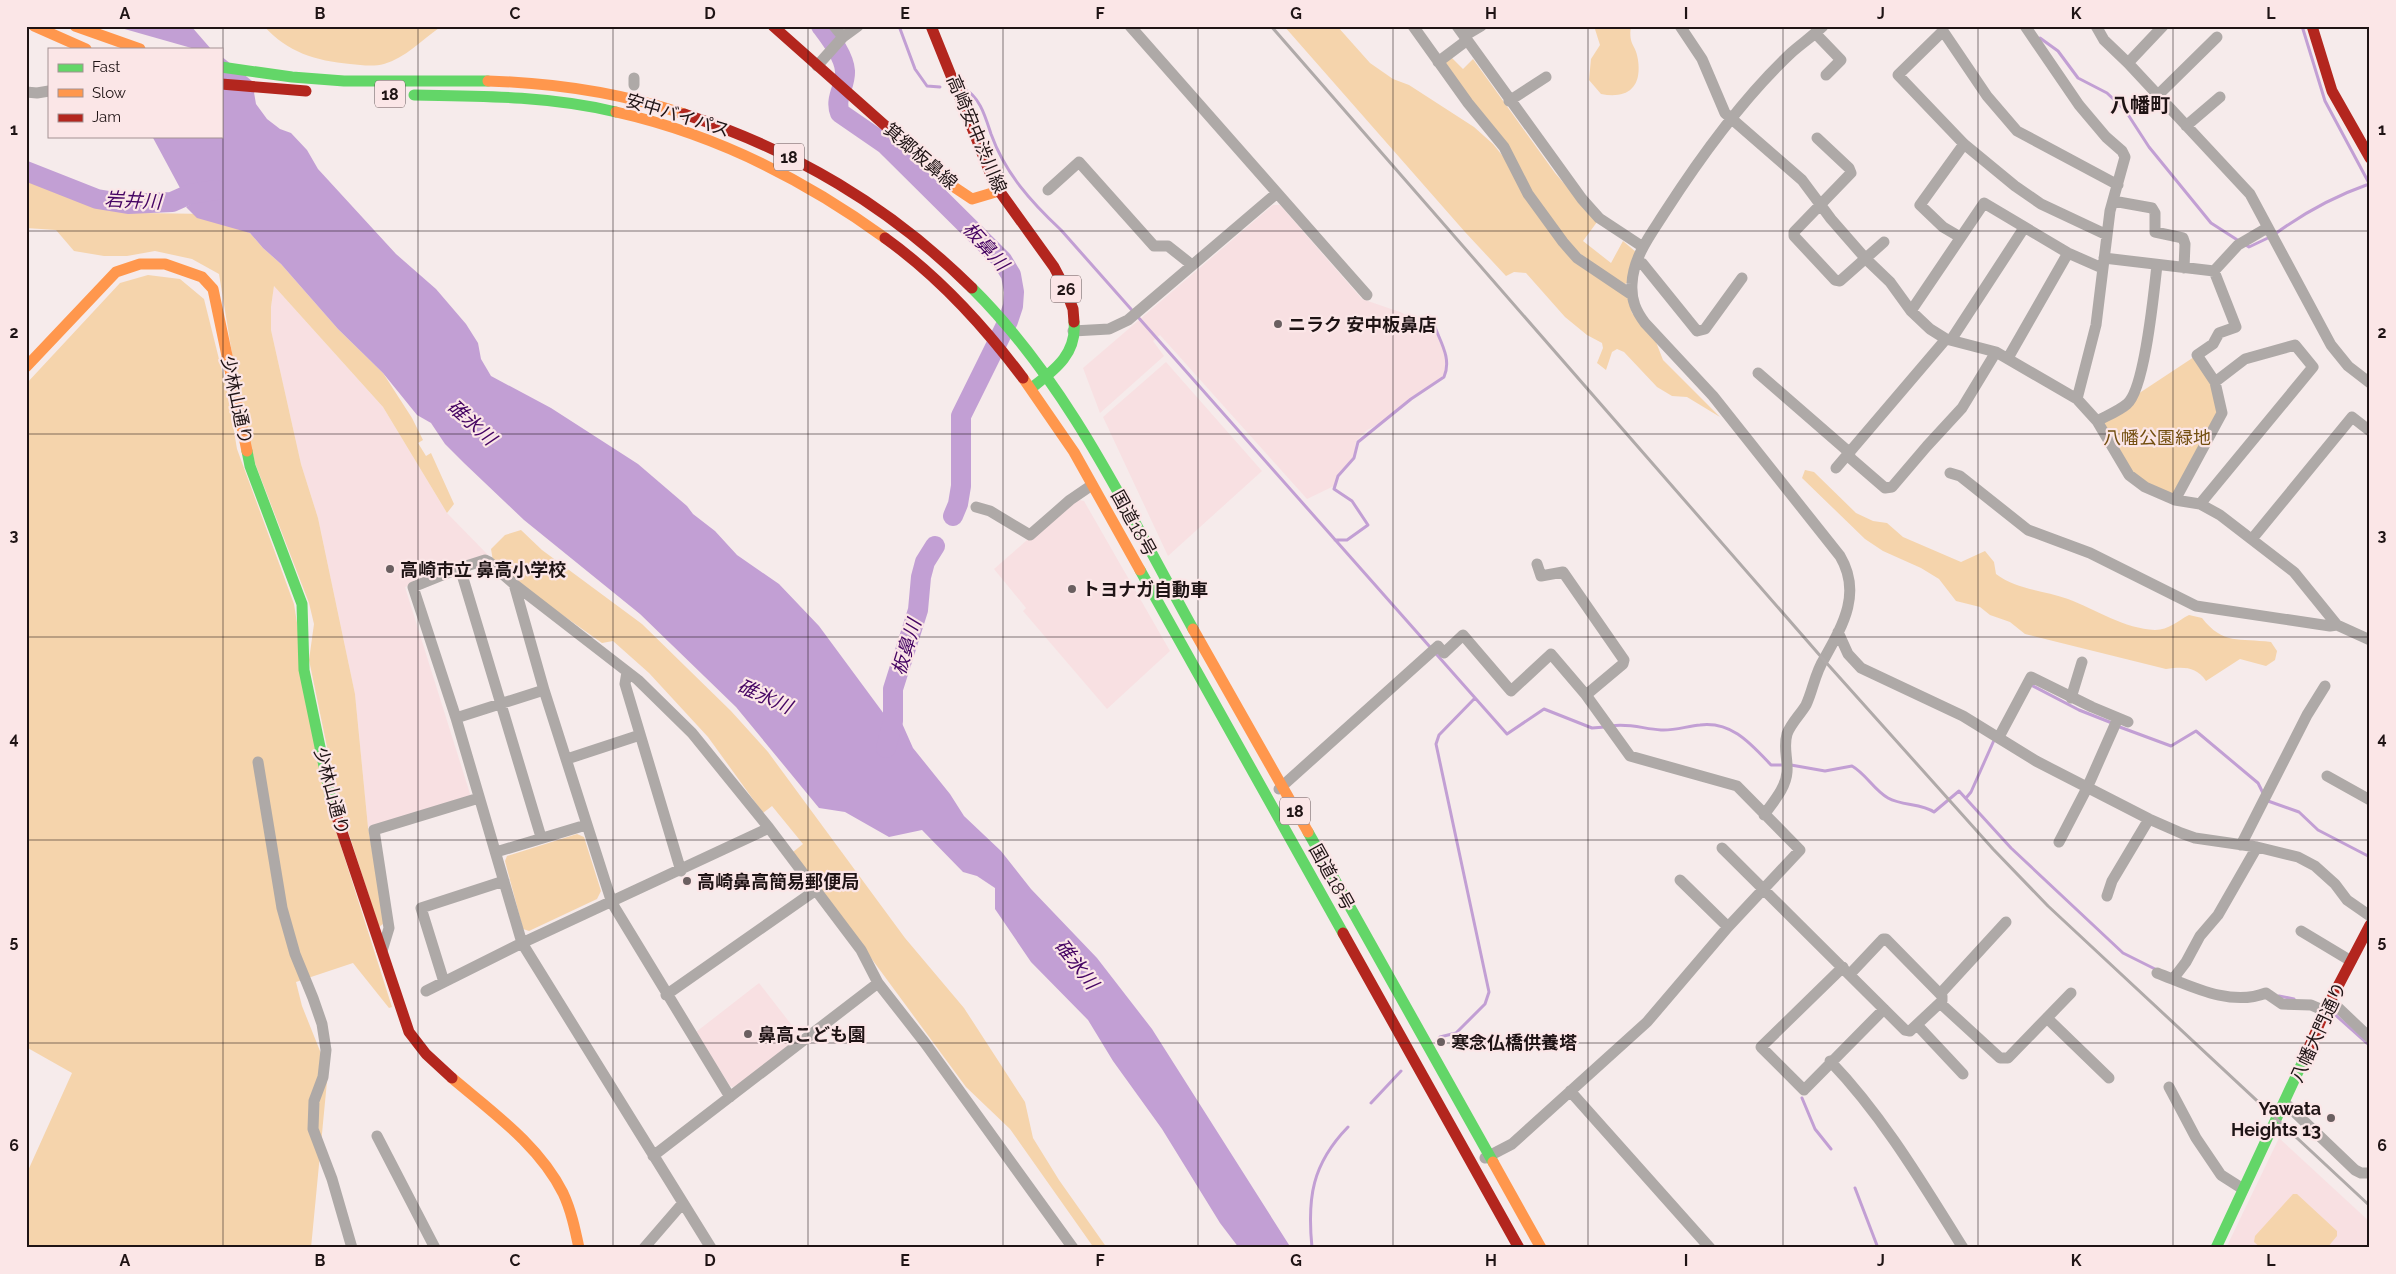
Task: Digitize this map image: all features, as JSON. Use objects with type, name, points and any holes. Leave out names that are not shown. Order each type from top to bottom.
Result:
[{"type":"main road","points":[[34,26],[84,48]]},
{"type":"main road","points":[[75,26],[137,48]]},
{"type":"main road","points":[[773,26],[817,66]]},
{"type":"main road","name":"高崎安中渋川線","points":[[931,26],[999,191],[1063,283],[1071,304],[1073,331],[1069,351],[1062,363],[1031,388]]},
{"type":"main road","points":[[2312,26],[2332,91],[2370,158]]},
{"type":"main road","name":"箕郷板鼻線","points":[[817,66],[966,195],[972,199],[999,191]]},
{"type":"main road","name":"安中バイパス","points":[[222,67],[316,79],[484,81],[542,84],[599,93],[679,113],[734,131],[844,186],[928,246],[960,276],[997,316],[1046,377]]},
{"type":"main road","points":[[222,84],[316,92]]},
{"type":"main road","name":"安中バイパス","points":[[400,94],[498,98],[590,106],[677,129],[723,146],[815,189],[858,216],[904,251],[935,278],[989,335],[1031,388]]},
{"type":"main road","name":"少林山通り","points":[[26,367],[116,272],[140,264],[165,264],[202,277],[212,288],[217,304],[250,466],[302,604],[304,670],[330,795],[398,1004],[409,1032],[428,1058],[514,1132],[547,1164],[568,1202],[575,1223],[579,1248]]},
{"type":"main road","name":"国道18号","points":[[1046,377],[1089,443],[1541,1248]]},
{"type":"main road","name":"国道18号","points":[[1031,388],[1047,410],[1092,485],[1266,799],[1519,1248]]},
{"type":"main road","name":"八幡大門通り","points":[[2216,1248],[2285,1103],[2330,1000],[2370,925]]},
{"type":"street","points":[[834,26],[840,40]]},
{"type":"street","points":[[817,66],[840,40],[858,26]]},
{"type":"street","points":[[1130,26],[1367,295]]},
{"type":"street","points":[[1413,26],[1438,62],[1504,147],[1528,194],[1563,242],[1586,264],[1632,295]]},
{"type":"street","points":[[1456,26],[1559,170],[1599,218],[1643,247]]},
{"type":"street","points":[[1438,62],[1481,26]]},
{"type":"street","points":[[1680,26],[1702,59],[1725,113],[1802,180],[1831,219],[1866,259],[1890,282],[1911,311],[1930,329],[1948,339],[1996,352],[2077,399],[2097,421],[2129,475],[2145,487],[2175,500],[2200,504],[2220,515],[2294,572],[2337,624],[2370,640]]},
{"type":"street","points":[[2025,26],[2079,105],[2106,138],[2122,151],[2125,157],[2125,163],[2113,201],[2107,235],[2096,326],[2077,399]]},
{"type":"street","points":[[2096,26],[2104,40],[2128,63],[2250,194],[2330,344],[2348,366],[2370,383]]},
{"type":"street","points":[[2128,63],[2163,26]]},
{"type":"street","points":[[1764,814],[1783,786],[1787,735],[1806,705],[1823,659],[1838,632],[1851,592],[1850,576],[1843,562],[1713,396],[1645,323],[1636,310],[1632,295],[1632,282],[1643,247],[1683,185],[1730,119],[1790,54],[1819,30],[1842,60],[1826,75]]},
{"type":"street","points":[[2107,235],[2041,204],[2015,186],[1964,144],[1898,75],[1944,31],[1987,96],[2017,130],[2118,185]]},
{"type":"street","points":[[2158,95],[2216,37]]},
{"type":"street","points":[[1509,101],[1546,77]]},
{"type":"street","points":[[26,92],[48,91]]},
{"type":"street","points":[[2186,126],[2220,97]]},
{"type":"street","points":[[1817,138],[1849,168],[1851,174],[1794,232],[1794,236],[1835,280],[1840,281],[1884,242]]},
{"type":"street","points":[[1960,237],[1943,227],[1920,205],[1964,144]]},
{"type":"street","points":[[1048,190],[1079,162],[1154,246],[1168,246],[1192,265]]},
{"type":"street","points":[[1073,331],[1109,329],[1119,325],[1277,193]]},
{"type":"street","points":[[2113,201],[2152,208],[2155,213],[2155,232],[2183,238],[2185,244],[2184,268]]},
{"type":"street","points":[[1911,311],[1984,203],[2068,253],[2103,263],[2157,265],[2214,271]]},
{"type":"street","points":[[1836,468],[1948,339],[2024,228]]},
{"type":"street","points":[[2214,271],[2238,245],[2267,228]]},
{"type":"street","points":[[2008,358],[2068,253]]},
{"type":"street","points":[[1638,262],[1642,263],[1697,331],[1705,329],[1742,278]]},
{"type":"street","points":[[2097,421],[2127,404],[2134,396],[2149,338],[2157,265]]},
{"type":"street","points":[[2175,500],[2222,413],[2215,382],[2197,356],[2213,344],[2218,333],[2236,327],[2214,271]]},
{"type":"street","points":[[2200,504],[2313,368],[2295,345],[2245,359],[2215,382]]},
{"type":"street","points":[[1758,373],[1885,488],[1892,488],[1962,408],[1996,352]]},
{"type":"street","points":[[2252,539],[2352,417],[2370,431]]},
{"type":"street","points":[[1950,473],[1960,476],[2028,530],[2090,553],[2196,606],[2330,626],[2337,624]]},
{"type":"street","points":[[976,506],[990,511],[1030,535],[1070,500],[1092,485]]},
{"type":"street","points":[[712,1248],[682,1204],[522,943],[456,718],[413,587],[460,568],[485,560],[489,562],[514,584],[627,672],[692,733],[768,828],[861,950],[878,983],[925,1043],[1073,1248]]},
{"type":"street","points":[[1537,564],[1541,576],[1563,572],[1624,660],[1623,664],[1586,695]]},
{"type":"street","points":[[460,568],[541,837]]},
{"type":"street","points":[[514,584],[544,690],[612,902],[730,1097]]},
{"type":"street","points":[[1838,632],[1848,654],[1861,668],[1963,716],[2036,761],[2150,819],[2195,838],[2287,852],[2315,866],[2335,884],[2346,900],[2370,916]]},
{"type":"street","points":[[1266,799],[1438,646],[1444,653],[1464,635],[1511,691],[1551,654],[1586,695],[1630,756],[1737,786],[1800,850],[1728,927],[1647,1022],[1512,1144],[1472,1165]]},
{"type":"street","points":[[2071,698],[2082,662]]},
{"type":"street","points":[[627,672],[626,684],[681,870]]},
{"type":"street","points":[[1999,737],[2031,677],[2071,698],[2123,720],[2058,842]]},
{"type":"street","points":[[2241,844],[2307,715],[2325,686]]},
{"type":"street","points":[[456,718],[544,690]]},
{"type":"street","points":[[567,759],[640,735]]},
{"type":"street","points":[[258,762],[282,908],[295,954],[322,1024],[326,1050],[323,1078],[314,1101],[313,1129],[332,1179],[352,1248]]},
{"type":"street","points":[[2327,776],[2370,800]]},
{"type":"street","points":[[382,951],[389,928],[374,830],[479,798]]},
{"type":"street","points":[[2107,896],[2112,881],[2150,819]]},
{"type":"street","points":[[496,852],[586,825]]},
{"type":"street","points":[[426,991],[522,943],[768,828]]},
{"type":"street","points":[[2173,979],[2186,962],[2200,936],[2218,915],[2257,847]]},
{"type":"street","points":[[1722,848],[1847,970],[1905,1030],[1910,1031],[1918,1026],[2006,922]]},
{"type":"street","points":[[1680,880],[1728,927]]},
{"type":"street","points":[[444,982],[421,908],[504,881]]},
{"type":"street","points":[[666,994],[816,890]]},
{"type":"street","points":[[2301,931],[2351,961]]},
{"type":"street","points":[[1884,1009],[1804,1090],[1761,1047],[1883,939],[1886,939],[1940,999],[2000,1058],[2008,1058],[2071,993]]},
{"type":"street","points":[[2157,973],[2218,996],[2252,998],[2266,993],[2282,1004],[2311,1005],[2325,1011]]},
{"type":"street","points":[[653,1156],[878,983]]},
{"type":"street","points":[[2330,1000],[2370,1038]]},
{"type":"street","points":[[2047,1018],[2109,1078]]},
{"type":"street","points":[[1918,1026],[1963,1074]]},
{"type":"street","points":[[1830,1062],[1852,1084],[1906,1158],[1963,1248]]},
{"type":"street","points":[[2169,1087],[2196,1138],[2221,1175],[2243,1189]]},
{"type":"street","points":[[1570,1091],[1710,1248]]},
{"type":"street","points":[[2285,1103],[2355,1170],[2361,1174],[2370,1173]]},
{"type":"street","points":[[377,1136],[435,1248]]},
{"type":"street","points":[[644,1248],[682,1204]]},
{"type":"shaded area","points":[[1273,205],[1280,205],[1362,299],[1400,312],[1431,327],[1440,336],[1445,352],[1446,372],[1444,377],[1410,398],[1379,424],[1367,430],[1356,441],[1354,457],[1337,475],[1334,486],[1307,499],[1160,335],[1153,341],[1164,356],[1100,413],[1083,368]]},
{"type":"shaded area","name":"高崎市立 鼻高小学校","points":[[274,286],[383,407],[447,513],[488,555],[405,587],[471,797],[368,827],[355,694],[318,518],[301,464],[271,330],[271,307]]},
{"type":"shaded area","points":[[1166,362],[1262,471],[1168,556],[1103,417]]},
{"type":"shaded area","name":"トヨナガ自動車","points":[[1074,499],[1084,501],[1170,651],[1107,709],[1023,611],[1026,608],[994,569]]},
{"type":"shaded area","name":"鼻高こども園","points":[[759,983],[801,1037],[735,1088],[730,1086],[696,1032]]},
{"type":"shaded area","points":[[2279,1138],[2370,1222],[2370,1248],[2226,1248]]},
{"type":"green space","points":[[264,26],[438,26],[439,28],[399,58],[384,64],[371,66],[337,63],[303,54],[282,42]]},
{"type":"green space","points":[[1284,26],[1337,26],[1370,63],[1393,79],[1409,85],[1474,127],[1493,144],[1514,170],[1559,244],[1627,295],[1632,313],[1656,342],[1663,360],[1720,417],[1687,397],[1672,396],[1657,387],[1624,352],[1617,349],[1612,352],[1606,370],[1597,363],[1603,348],[1602,343],[1587,335],[1565,317],[1526,273],[1514,272],[1506,276]]},
{"type":"green space","points":[[1594,26],[1631,26],[1631,41],[1637,55],[1639,70],[1635,84],[1625,93],[1618,95],[1601,94],[1589,80],[1591,59],[1600,45]]},
{"type":"green space","points":[[1450,56],[1463,69],[1473,59],[1555,173],[1597,222],[1583,241],[1611,263],[1623,241],[1636,252],[1628,282],[1624,285],[1603,273],[1564,240],[1444,67],[1445,61]]},
{"type":"green space","points":[[26,176],[83,201],[142,213],[208,214],[250,233],[281,264],[338,329],[383,373],[412,418],[423,440],[418,443],[426,456],[431,453],[454,504],[447,513],[383,407],[274,286],[271,307],[271,330],[301,464],[318,518],[355,694],[368,827],[384,920],[383,924],[379,927],[338,800],[309,660],[314,624],[309,603],[255,463],[239,396],[219,274],[192,259],[155,251],[127,256],[104,256],[74,251],[56,230],[26,228]]},
{"type":"green space","points":[[148,275],[180,279],[204,299],[228,395],[237,449],[294,604],[324,793],[392,1007],[389,1008],[353,963],[296,982],[302,1006],[328,1071],[311,1248],[26,1248],[26,1175],[72,1073],[26,1047],[26,384],[120,283]]},
{"type":"green space","name":"八幡公園緑地","points":[[2197,355],[2215,382],[2222,413],[2175,500],[2137,482],[2097,421]]},
{"type":"green space","points":[[1805,470],[1814,472],[1856,513],[1873,521],[1887,523],[1903,537],[1961,562],[1985,551],[1994,562],[1996,574],[2022,587],[2068,599],[2121,622],[2144,629],[2160,630],[2173,625],[2189,615],[2202,618],[2217,633],[2232,639],[2271,642],[2277,651],[2275,660],[2266,666],[2240,659],[2206,681],[2193,670],[2166,669],[2025,634],[2010,622],[1990,615],[1980,607],[1956,601],[1939,579],[1921,568],[1883,551],[1865,539],[1802,478]]},
{"type":"green space","points":[[521,530],[542,550],[642,624],[731,711],[768,752],[905,938],[964,1008],[1025,1102],[1033,1138],[1059,1180],[1107,1248],[1094,1248],[1010,1129],[966,1087],[793,852],[803,844],[772,806],[763,813],[708,737],[649,673],[613,641],[602,643],[537,597],[493,561],[491,549],[505,535]]},
{"type":"green space","points":[[577,834],[584,837],[601,891],[597,899],[529,931],[523,929],[505,861],[507,856]]},
{"type":"green space","points":[[2293,1194],[2297,1194],[2337,1231],[2337,1236],[2327,1248],[2261,1248],[2254,1242],[2255,1236]]},
{"type":"water","points":[[88,26],[191,26],[210,48],[101,48]]},
{"type":"water","name":"碓氷川","points":[[222,57],[252,81],[256,104],[267,119],[280,129],[291,133],[307,150],[318,169],[396,254],[436,289],[466,324],[478,343],[481,359],[491,376],[551,408],[638,464],[687,506],[693,514],[715,531],[737,555],[779,584],[819,626],[884,714],[893,721],[901,721],[913,748],[950,794],[964,816],[1001,851],[1031,889],[1097,958],[1152,1029],[1291,1248],[1239,1248],[1220,1223],[1162,1129],[1113,1061],[1088,1020],[1031,962],[995,909],[995,888],[977,876],[963,872],[922,830],[889,837],[845,812],[819,808],[736,707],[640,614],[524,520],[464,463],[445,444],[431,423],[417,415],[383,373],[338,329],[281,264],[250,233],[197,218],[186,207],[197,200],[180,188],[153,138],[222,138]]},
{"type":"pier","points":[[86,26],[114,26],[191,48],[98,48]]},
{"type":"waterway","name":"板鼻川","points":[[821,26],[836,47],[844,65],[845,76],[838,102],[840,113],[885,144],[1002,260],[1011,275],[1014,292],[1013,306],[1008,321],[961,416],[961,486],[958,504],[953,516]]},
{"type":"waterway","points":[[899,26],[915,69],[927,86],[940,87]]},
{"type":"waterway","points":[[2302,26],[2325,101],[2370,185]]},
{"type":"waterway","points":[[2040,38],[2058,51],[2078,78],[2107,93],[2125,110],[2149,147],[2211,223],[2239,241]]},
{"type":"waterway","points":[[964,89],[970,92],[978,102],[1004,162],[1029,198],[1061,230],[1507,734],[1544,709],[1592,728],[1605,727]]},
{"type":"waterway","name":"岩井川","points":[[26,171],[97,199],[128,204],[172,202],[190,194],[216,190]]},
{"type":"waterway","points":[[2275,234],[2320,205],[2369,184]]},
{"type":"waterway","points":[[2244,244],[2249,247],[2270,237]]},
{"type":"waterway","points":[[1335,540],[1347,540],[1368,525],[1352,501],[1334,489],[1338,476],[1354,458],[1358,442],[1411,399],[1444,377],[1447,362],[1432,318]]},
{"type":"waterway","name":"板鼻川","points":[[886,748],[893,721],[893,689],[918,610],[921,577],[925,562],[935,546]]},
{"type":"waterway","points":[[2029,684],[2079,710],[2112,723]]},
{"type":"waterway","points":[[1440,1037],[1456,1033],[1485,1004],[1489,992],[1436,744],[1439,735],[1475,698]]},
{"type":"waterway","points":[[1611,726],[1618,725],[1666,730],[1700,725],[1722,727],[1731,730],[1748,742],[1771,765],[1784,765]]},
{"type":"waterway","points":[[2117,726],[2171,746],[2196,731],[2258,783],[2263,793]]},
{"type":"waterway","points":[[1966,798],[1971,792],[1995,738]]},
{"type":"waterway","points":[[1791,765],[1825,771],[1852,766],[1888,798],[1924,807],[1934,812],[1959,791],[2011,848],[2123,953],[2155,969]]},
{"type":"waterway","points":[[2267,798],[2268,801],[2299,812],[2318,830],[2370,857]]},
{"type":"waterway","points":[[2279,996],[2294,999]]},
{"type":"waterway","points":[[2331,1011],[2370,1046]]},
{"type":"waterway","points":[[1371,1103],[1401,1071]]},
{"type":"waterway","points":[[1802,1098],[1815,1129],[1831,1149]]},
{"type":"waterway","points":[[1312,1248],[1310,1213],[1319,1168],[1326,1154],[1348,1127]]},
{"type":"waterway","points":[[1855,1188],[1878,1248]]},
{"type":"railway","points":[[1271,26],[1823,659],[1993,849],[2048,906],[2370,1206]]},
{"type":"traffic: fast","points":[[222,67],[292,77],[344,81],[488,81]]},
{"type":"traffic: fast","points":[[414,95],[541,100],[616,112]]},
{"type":"traffic: fast","points":[[972,288],[1006,325],[1038,365],[1067,407],[1120,495],[1193,629]]},
{"type":"traffic: fast","points":[[1034,386],[1063,359],[1072,343],[1074,322]]},
{"type":"traffic: fast","points":[[247,451],[250,466],[302,604],[304,670],[330,795],[336,814]]},
{"type":"traffic: fast","points":[[1140,570],[1343,933]]},
{"type":"traffic: fast","points":[[1308,832],[1493,1162]]},
{"type":"traffic: fast","points":[[2216,1248],[2304,1059]]},
{"type":"traffic: slow","points":[[34,26],[84,48]]},
{"type":"traffic: slow","points":[[75,26],[137,48]]},
{"type":"traffic: slow","points":[[488,81],[538,84],[587,90],[636,100],[684,114]]},
{"type":"traffic: slow","points":[[616,112],[688,133],[757,161],[823,197],[885,238]]},
{"type":"traffic: slow","points":[[916,153],[954,187],[972,199],[999,191]]},
{"type":"traffic: slow","points":[[26,367],[116,272],[140,264],[165,264],[202,277],[213,289],[247,451]]},
{"type":"traffic: slow","points":[[1023,378],[1074,452],[1140,570]]},
{"type":"traffic: slow","points":[[1193,629],[1308,832]]},
{"type":"traffic: slow","points":[[452,1078],[514,1130],[528,1144],[553,1176],[566,1199],[579,1248]]},
{"type":"traffic: slow","points":[[1493,1162],[1541,1248]]},
{"type":"traffic: jam","points":[[773,26],[916,153]]},
{"type":"traffic: jam","points":[[931,26],[995,185],[1054,267],[1073,309],[1074,322]]},
{"type":"traffic: jam","points":[[2312,26],[2332,91],[2370,158]]},
{"type":"traffic: jam","points":[[222,84],[306,91]]},
{"type":"traffic: jam","points":[[684,114],[764,145],[802,163],[838,184],[873,206],[907,231],[972,288]]},
{"type":"traffic: jam","points":[[885,238],[942,285],[976,321],[1023,378]]},
{"type":"traffic: jam","points":[[336,814],[409,1032],[426,1054],[452,1078]]},
{"type":"traffic: jam","points":[[2304,1059],[2325,1011],[2370,925]]},
{"type":"traffic: jam","points":[[1343,933],[1519,1248]]},
{"type":"place","name":"ニラク 安中板鼻店","points":[[1278,324]]},
{"type":"place","name":"高崎市立 鼻高小学校","points":[[390,569]]},
{"type":"place","name":"トヨナガ自動車","points":[[1072,589]]},
{"type":"place","name":"高崎鼻高簡易郵便局","points":[[687,881]]},
{"type":"place","name":"鼻高こども園","points":[[748,1034]]},
{"type":"place","name":"寒念仏橋供養塔","points":[[1441,1042]]},
{"type":"place","name":"Yawata Heights 13","points":[[2331,1118]]},
{"type":"district","name":"八幡町","points":[[2140,105]]}]
